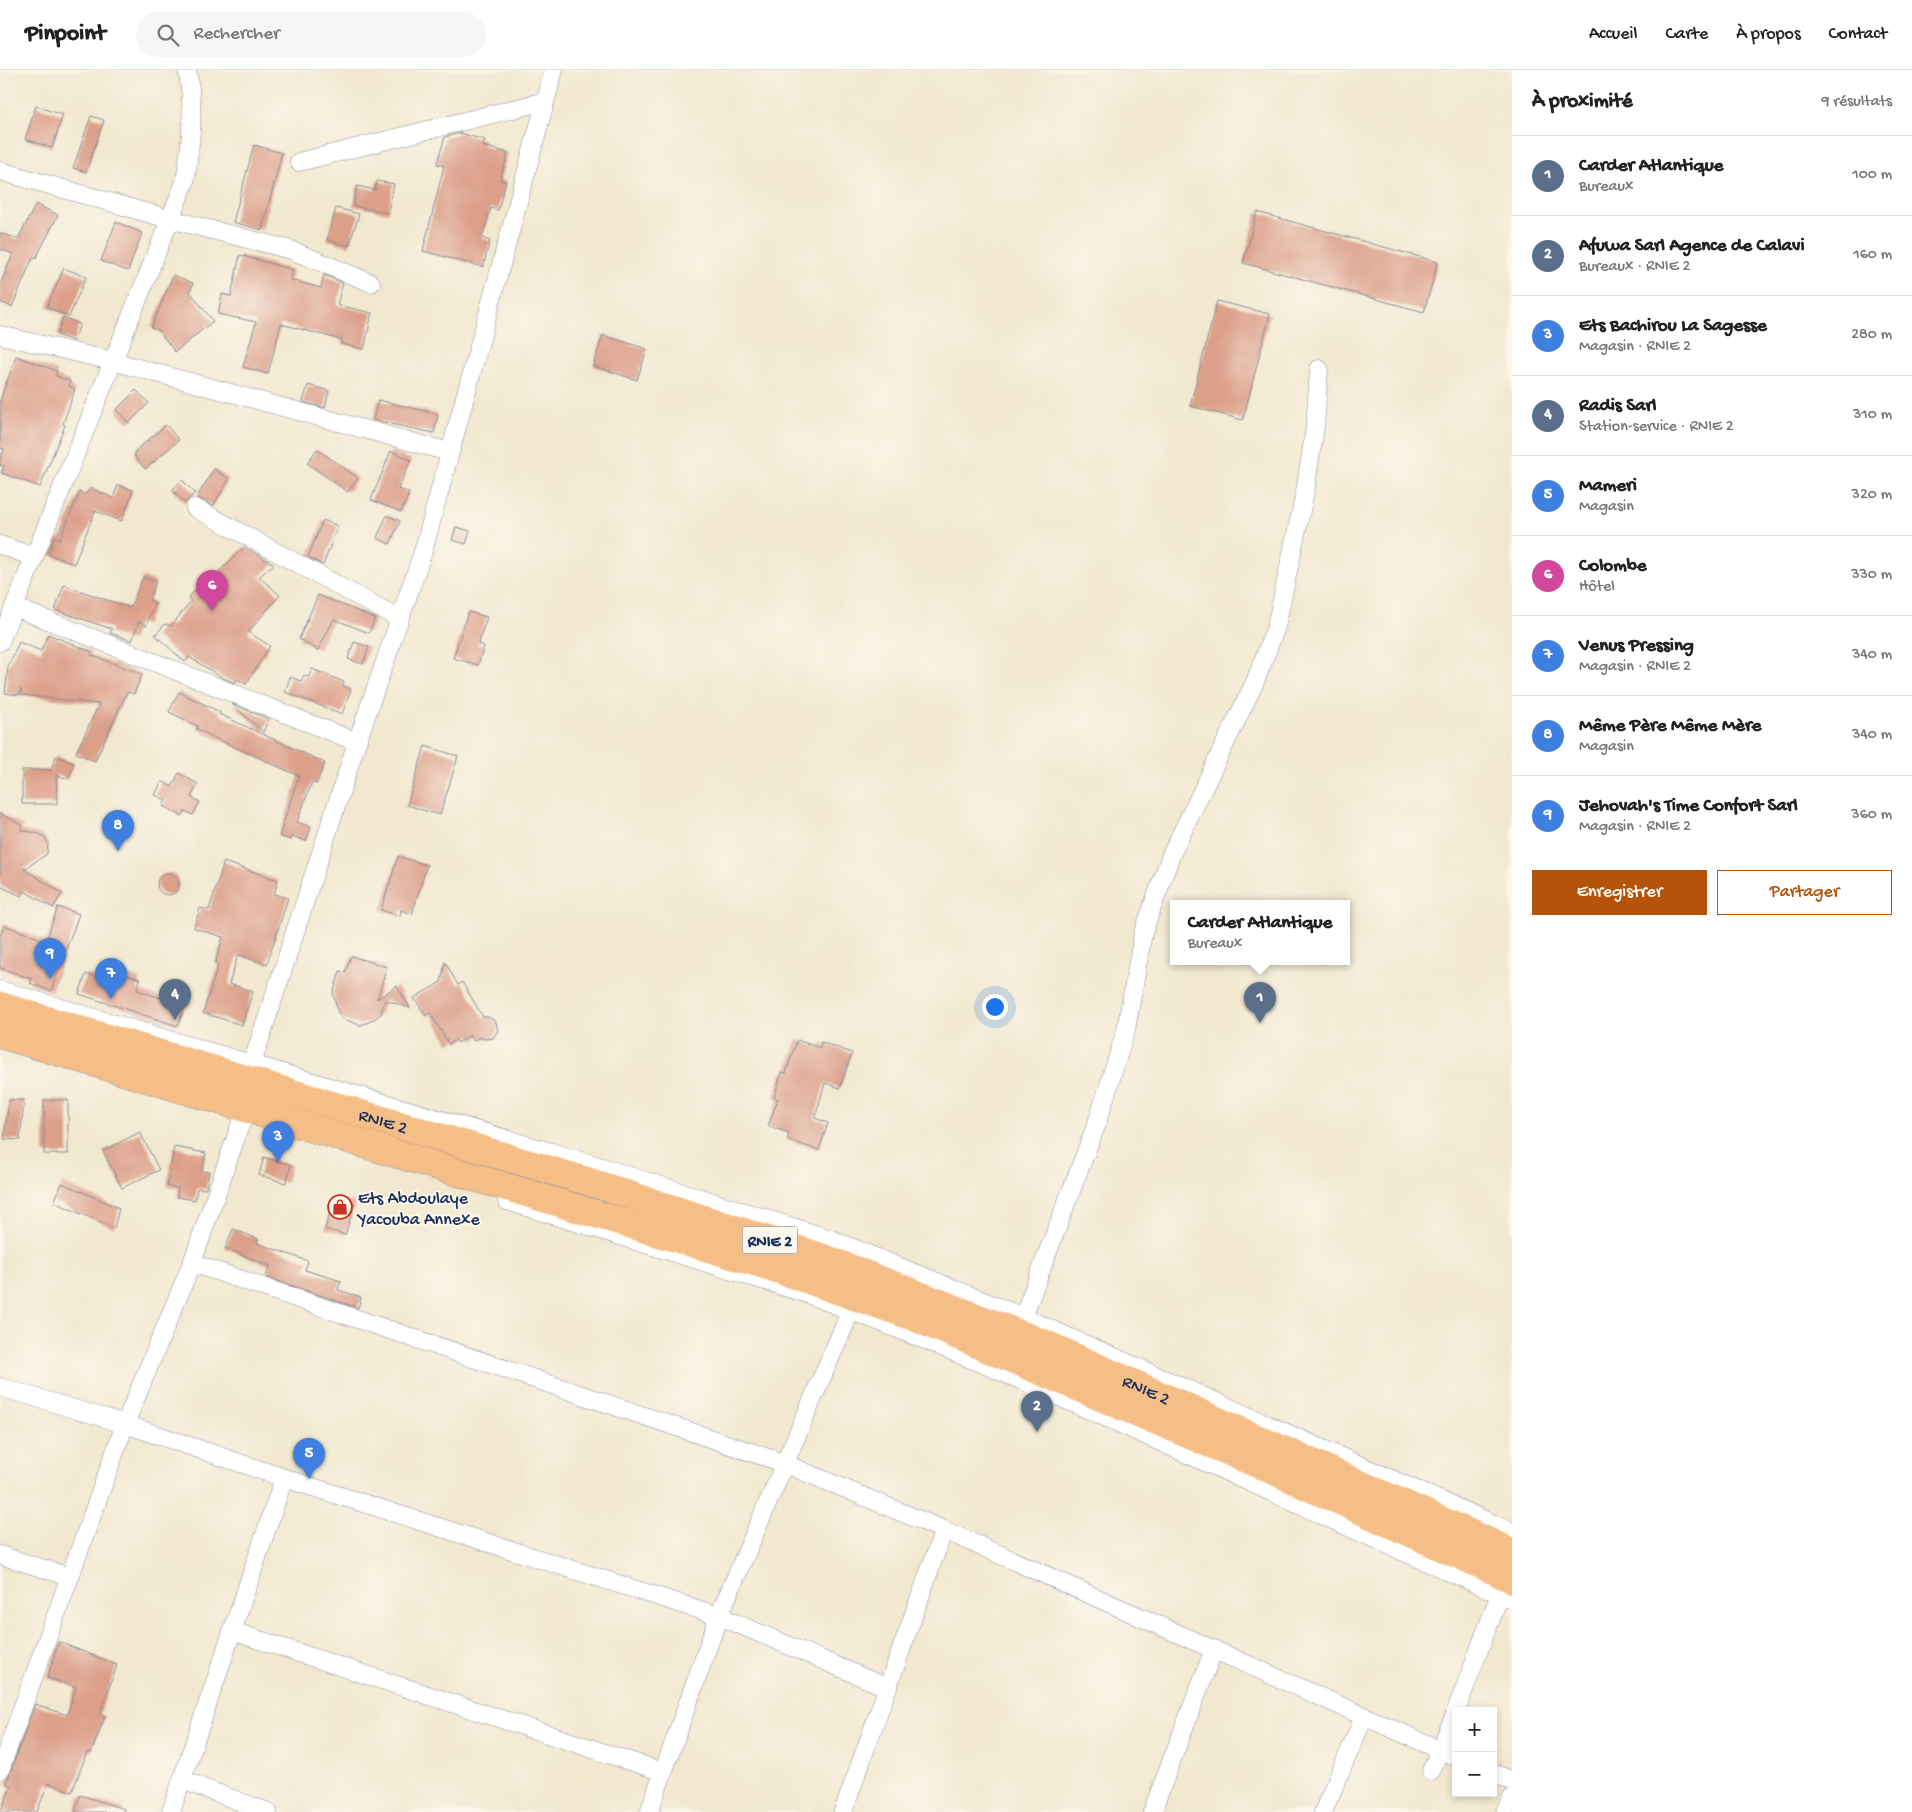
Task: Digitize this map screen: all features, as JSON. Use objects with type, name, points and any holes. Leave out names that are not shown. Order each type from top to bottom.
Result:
[{"type":"highway","name":"RNIE 2","points":[[0,1006],[590,1182],[824,1258],[1041,1342],[1512,1552]]},
{"type":"highway","name":"RNIE 2","points":[[0,1034],[762,1264],[911,1316],[1269,1469],[1508,1591]]},
{"type":"street","points":[[0,642],[185,182],[192,140],[192,92],[187,70]]},
{"type":"street","points":[[252,1064],[398,618],[423,552],[554,70]]},
{"type":"street","points":[[299,162],[545,101]]},
{"type":"street","points":[[0,171],[169,219],[290,250],[371,283]]},
{"type":"street","points":[[0,335],[112,361],[449,452]]},
{"type":"street","points":[[1023,1317],[1038,1272],[1097,1124],[1126,1030],[1143,933],[1171,855],[1207,776],[1256,682],[1276,627],[1305,492],[1314,427],[1319,369]]},
{"type":"street","points":[[195,508],[398,618]]},
{"type":"street","points":[[0,545],[34,557]]},
{"type":"street","points":[[14,607],[357,742]]},
{"type":"street","points":[[0,990],[585,1162],[831,1239],[1023,1317],[1512,1532]]},
{"type":"street","points":[[0,1046],[807,1294],[1022,1379],[1508,1591],[1458,1707]]},
{"type":"street","points":[[0,1770],[125,1424],[192,1263],[242,1120]]},
{"type":"street","points":[[192,1263],[783,1463],[944,1530],[1448,1754]]},
{"type":"street","points":[[649,1812],[718,1616],[851,1310]]},
{"type":"street","points":[[0,1387],[125,1424],[284,1478],[718,1616],[888,1688]]},
{"type":"street","points":[[171,1812],[284,1478]]},
{"type":"street","points":[[843,1812],[944,1530]]},
{"type":"street","points":[[0,1555],[70,1577]]},
{"type":"street","points":[[232,1631],[663,1772]]},
{"type":"street","points":[[1152,1812],[1214,1649]]},
{"type":"street","points":[[1323,1812],[1364,1717]]},
{"type":"street","points":[[1431,1771],[1448,1754],[1452,1732]]},
{"type":"street","points":[[1497,1775],[1512,1781]]},
{"type":"street","points":[[182,1780],[268,1812]]},
{"type":"street","points":[[1505,1812],[1512,1798]]},
{"type":"building","points":[[36,106],[63,115],[52,148],[25,139]]},
{"type":"building","points":[[91,116],[104,120],[86,172],[73,168]]},
{"type":"building","points":[[460,133],[485,140],[483,146],[508,153],[500,180],[506,181],[498,210],[491,208],[482,238],[490,241],[483,267],[423,251],[444,166],[437,164],[445,137]]},
{"type":"building","points":[[254,145],[282,153],[262,230],[233,222]]},
{"type":"building","points":[[377,181],[394,184],[388,213],[353,206],[357,186],[375,190]]},
{"type":"building","points":[[36,204],[58,215],[36,258],[33,257],[12,307],[0,302],[0,285],[13,254],[0,249],[0,233],[18,239]]},
{"type":"building","points":[[336,208],[359,214],[349,246],[327,240]]},
{"type":"building","points":[[1257,212],[1438,262],[1424,312],[1243,263]]},
{"type":"building","points":[[116,222],[142,233],[128,271],[101,261]]},
{"type":"building","points":[[240,255],[293,270],[291,280],[321,288],[324,275],[343,283],[337,305],[372,313],[364,349],[341,344],[342,340],[281,324],[268,374],[243,367],[256,322],[218,314],[222,294],[231,296]]},
{"type":"building","points":[[64,268],[86,277],[69,317],[47,307]]},
{"type":"building","points":[[173,275],[193,283],[190,292],[213,321],[175,352],[158,330],[151,328]]},
{"type":"building","points":[[1217,301],[1270,314],[1243,420],[1190,406]]},
{"type":"building","points":[[63,317],[80,324],[74,341],[57,335]]},
{"type":"building","points":[[603,335],[647,349],[637,380],[593,366]]},
{"type":"building","points":[[16,356],[57,371],[56,376],[70,381],[69,386],[75,389],[63,424],[65,425],[40,487],[1,473],[4,466],[0,465],[0,460],[4,449],[0,448],[0,401]]},
{"type":"building","points":[[308,385],[329,391],[325,408],[303,402]]},
{"type":"building","points":[[136,390],[149,403],[129,423],[116,410]]},
{"type":"building","points":[[378,400],[438,414],[434,433],[373,420]]},
{"type":"building","points":[[166,425],[179,440],[145,469],[135,457],[135,451]]},
{"type":"building","points":[[317,449],[358,478],[348,492],[307,463]]},
{"type":"building","points":[[391,451],[411,460],[398,489],[409,493],[401,512],[371,500]]},
{"type":"building","points":[[214,469],[229,479],[213,506],[197,497]]},
{"type":"building","points":[[182,480],[195,493],[185,503],[172,490]]},
{"type":"building","points":[[118,485],[133,490],[122,521],[95,511],[74,564],[48,554],[55,537],[60,539],[80,491],[84,495],[91,488],[113,498]]},
{"type":"building","points":[[387,515],[400,521],[390,544],[377,538]]},
{"type":"building","points":[[323,520],[338,526],[323,565],[308,557]]},
{"type":"building","points":[[456,527],[470,531],[466,544],[452,540]]},
{"type":"building","points":[[244,547],[274,564],[259,577],[280,595],[248,632],[270,646],[246,684],[237,679],[235,683],[223,678],[189,657],[185,662],[155,635],[165,624],[171,626],[191,601],[188,598],[197,588],[200,590]]},
{"type":"building","points":[[143,577],[156,582],[149,600],[155,603],[146,626],[139,621],[132,641],[110,633],[112,629],[55,610],[64,585],[130,608]]},
{"type":"building","points":[[318,595],[375,618],[369,633],[334,619],[318,650],[299,639]]},
{"type":"building","points":[[468,612],[487,617],[478,644],[484,646],[478,665],[453,658]]},
{"type":"building","points":[[48,634],[92,652],[91,655],[142,674],[134,694],[127,692],[95,761],[76,753],[99,704],[21,695],[21,689],[19,695],[5,693],[8,667],[19,642],[41,651]]},
{"type":"building","points":[[354,642],[369,647],[363,664],[348,659]]},
{"type":"building","points":[[312,669],[344,682],[343,686],[351,689],[342,714],[285,692],[290,677],[301,681],[304,675],[309,677]]},
{"type":"building","points":[[179,692],[220,712],[219,714],[325,763],[316,784],[312,782],[297,822],[311,827],[306,841],[291,836],[290,840],[279,836],[299,776],[213,737],[197,729],[198,726],[169,712]]},
{"type":"building","points":[[232,704],[269,719],[263,732]]},
{"type":"building","points":[[425,746],[458,756],[440,815],[407,805]]},
{"type":"building","points":[[56,756],[74,763],[68,779],[56,775],[57,804],[22,804],[22,770],[51,770]]},
{"type":"building","points":[[179,773],[198,784],[191,797],[200,802],[193,815],[185,811],[182,816],[163,806],[166,800],[155,795],[162,781],[172,787]]},
{"type":"building","points":[[0,813],[23,826],[21,830],[40,834],[48,843],[47,854],[24,869],[62,893],[53,908],[23,890],[21,896],[0,886]]},
{"type":"building","points":[[398,856],[427,865],[412,914],[401,910],[400,916],[381,910]]},
{"type":"building","points":[[224,862],[278,880],[274,894],[288,898],[267,964],[238,955],[229,984],[253,991],[242,1025],[203,1013],[218,965],[215,964],[223,937],[194,928],[200,908],[209,910]]},
{"type":"building","points":[[164,873],[172,873],[179,880],[179,888],[172,895],[164,895],[157,888],[157,880]]},
{"type":"building","points":[[58,907],[79,914],[51,991],[30,983],[32,979],[0,968],[0,936],[4,925],[46,941]]},
{"type":"building","points":[[351,956],[387,967],[377,999],[397,986],[410,1008],[385,1000],[381,1014],[369,1022],[360,1025],[343,1019],[338,1012],[333,994],[340,971],[345,973]]},
{"type":"building","points":[[445,962],[458,985],[462,982],[483,1017],[489,1017],[496,1022],[498,1031],[493,1038],[484,1039],[479,1037],[473,1041],[470,1035],[458,1043],[456,1040],[449,1044],[430,1013],[426,1016],[414,998],[441,982]]},
{"type":"building","points":[[111,969],[140,979],[137,990],[185,1006],[178,1026],[79,994],[86,974],[107,981]]},
{"type":"building","points":[[797,1040],[820,1048],[821,1042],[852,1053],[840,1088],[825,1083],[815,1118],[828,1123],[819,1150],[787,1140],[789,1133],[768,1126],[778,1099],[774,1097],[782,1072],[786,1073]]},
{"type":"building","points":[[9,1100],[24,1100],[20,1140],[4,1139]]},
{"type":"building","points":[[44,1100],[68,1100],[68,1154],[44,1154]]},
{"type":"building","points":[[140,1132],[159,1170],[122,1188],[103,1151]]},
{"type":"building","points":[[174,1147],[206,1153],[202,1171],[209,1172],[206,1189],[197,1188],[195,1200],[177,1197],[178,1188],[167,1186]]},
{"type":"building","points":[[264,1157],[291,1165],[286,1183],[259,1175]]},
{"type":"building","points":[[62,1183],[119,1208],[114,1228],[54,1202]]},
{"type":"building","points":[[334,1197],[355,1203],[345,1235],[325,1229]]},
{"type":"building","points":[[233,1229],[258,1239],[257,1243],[308,1261],[305,1270],[341,1281],[338,1290],[361,1297],[358,1308],[266,1277],[270,1266],[225,1248]]},
{"type":"building","points":[[59,1642],[117,1665],[100,1714],[105,1716],[91,1753],[87,1752],[72,1792],[48,1783],[37,1812],[1,1812],[11,1786],[6,1784],[35,1704],[67,1715],[76,1687],[47,1678]]},
{"type":"building","points":[[80,1795],[124,1809],[123,1812],[75,1812]]},
{"type":"place","name":"Colombe","points":[[212,611]]},
{"type":"place","name":"Même Père Même Mère","points":[[118,851]]},
{"type":"place","name":"Jehovah's Time Confort Sarl","points":[[50,979]]},
{"type":"place","name":"Venus Pressing","points":[[111,999]]},
{"type":"place","name":"Radis Sarl","points":[[175,1020]]},
{"type":"place","name":"Carder Atlantique","points":[[1260,1023]]},
{"type":"place","name":"Ets Bachirou La Sagesse","points":[[278,1162]]},
{"type":"place","name":"Ets Abdoulaye Yacouba Annexe","points":[[340,1207]]},
{"type":"place","name":"Afuwa Sarl Agence de Calavi","points":[[1037,1432]]},
{"type":"place","name":"Mameri","points":[[309,1479]]}]
